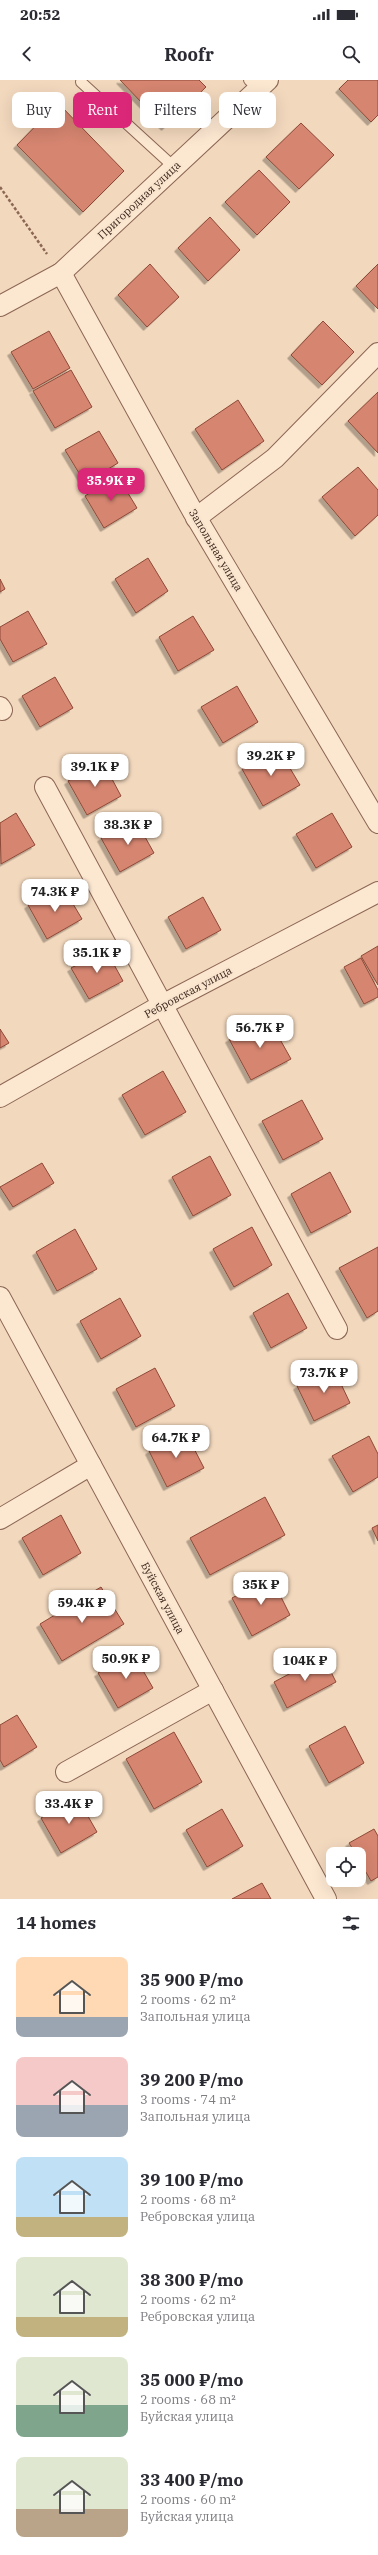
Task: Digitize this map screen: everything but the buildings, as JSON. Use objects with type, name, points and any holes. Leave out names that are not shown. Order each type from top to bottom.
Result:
[{"type":"street","name":"Пригородная улица","points":[[0,306],[61,273],[174,167],[258,83]]},
{"type":"street","name":"Запольная улица","points":[[61,273],[196,518],[378,823]]},
{"type":"street","points":[[196,518],[275,458],[378,353]]},
{"type":"street","points":[[45,787],[337,1329]]},
{"type":"street","name":"Ребровская улица","points":[[0,1097],[162,1005],[378,892]]},
{"type":"street","name":"Буйская улица","points":[[0,1297],[326,1899]]},
{"type":"street","points":[[0,1519],[91,1465]]},
{"type":"street","points":[[66,1772],[213,1690]]},
{"type":"lane","points":[[81,82],[174,167]]},
{"type":"path","points":[[0,187],[61,273]]}]
